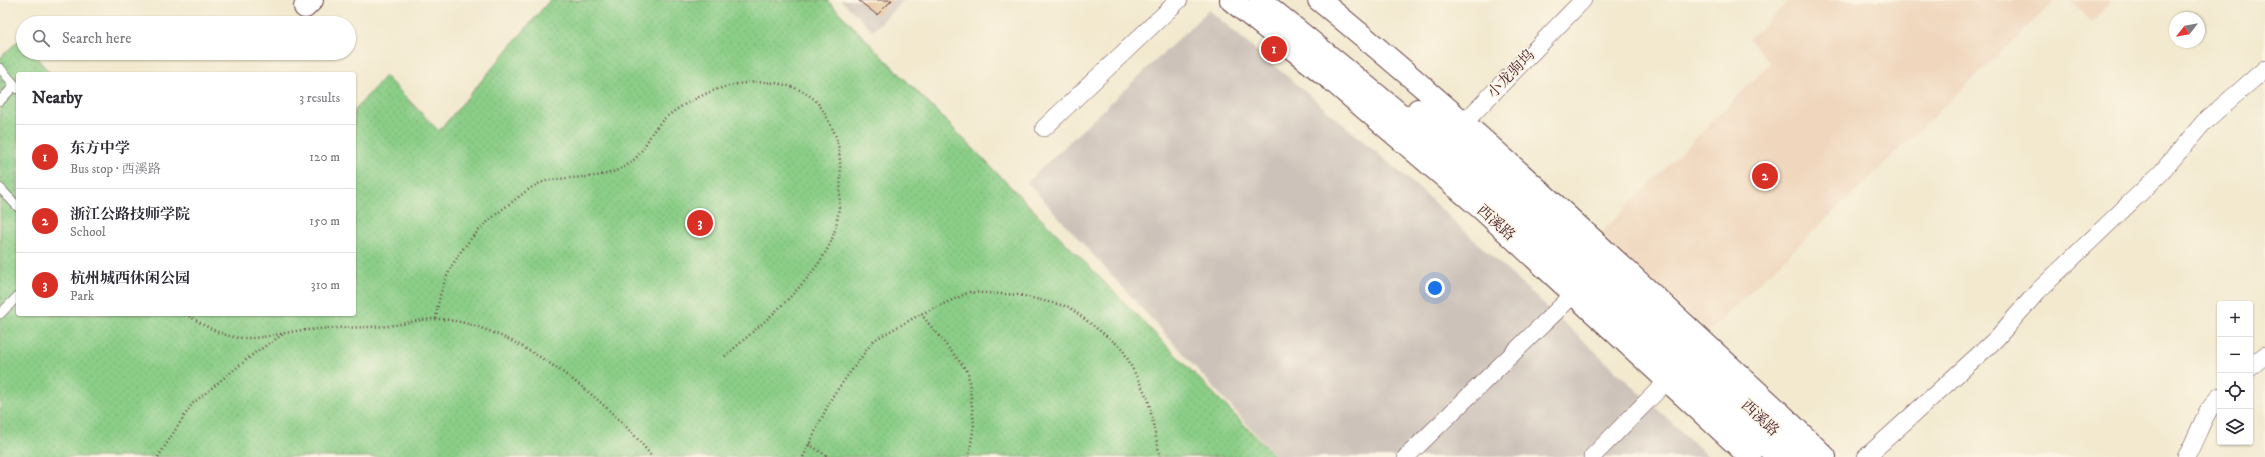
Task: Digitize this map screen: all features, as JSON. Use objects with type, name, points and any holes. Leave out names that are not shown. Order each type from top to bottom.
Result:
[{"type":"main road","name":"西溪路","points":[[1231,0],[1404,141],[1574,294],[1750,457]]},
{"type":"main road","name":"西溪路","points":[[1260,0],[1354,75],[1451,136],[1680,342],[1801,457]]},
{"type":"main road","name":"西溪路","points":[[1284,0],[1451,136],[1777,410],[1825,457]]},
{"type":"main road","name":"西溪路","points":[[1319,0],[1385,54],[1451,136],[1669,354],[1778,457]]},
{"type":"street","points":[[1044,128],[1179,0]]},
{"type":"street","name":"小龙驹坞","points":[[1451,136],[1583,0]]},
{"type":"street","points":[[1866,457],[1994,340],[2038,291],[2161,173],[2204,122],[2265,69]]},
{"type":"street","points":[[1406,457],[1574,294]]},
{"type":"street","points":[[2253,365],[2265,354]]},
{"type":"street","points":[[1592,457],[1668,380]]},
{"type":"street","points":[[2186,457],[2196,440],[2213,402],[2217,399]]},
{"type":"lane","points":[[0,68],[16,86]]},
{"type":"lane","points":[[0,102],[16,88]]},
{"type":"lane","points":[[0,188],[16,204]]},
{"type":"lane","points":[[0,314],[16,298]]},
{"type":"path","points":[[436,319],[438,297],[448,272],[460,252],[476,232],[521,195],[544,181],[602,176],[625,167],[644,149],[659,124],[684,106],[710,92],[742,84],[773,83],[796,88],[817,102],[837,140],[841,188],[833,236],[812,273],[775,311],[724,357]]},
{"type":"path","points":[[803,457],[832,397],[874,340],[921,314],[970,292],[1020,295],[1069,307],[1122,348],[1148,399],[1160,457]]},
{"type":"path","points":[[921,314],[968,372],[974,424],[969,457]]},
{"type":"path","points":[[189,316],[212,330],[244,338],[307,330],[390,326],[436,319],[463,322],[501,336],[548,363],[612,413],[642,443],[652,457]]},
{"type":"path","points":[[158,457],[192,404],[256,352],[285,333]]},
{"type":"path","points":[[809,444],[828,457]]},
{"type":"shaded area","points":[[841,0],[903,0],[873,31]]},
{"type":"shaded area","points":[[1790,0],[2056,0],[1708,332],[1599,235],[1770,63],[1749,39]]},
{"type":"shaded area","points":[[2070,0],[2112,0],[2092,22]]},
{"type":"shaded area","points":[[1209,10],[1416,186],[1709,457],[1277,457],[1027,182]]},
{"type":"green space","points":[[550,0],[827,0],[1276,457],[0,457],[0,58],[16,43],[16,60],[38,60],[49,72],[16,72],[16,316],[356,316],[356,109],[385,76],[439,131]]},
{"type":"building","points":[[858,0],[892,0],[877,15]]},
{"type":"place","name":"东方中学","points":[[1274,49]]},
{"type":"place","name":"浙江公路技师学院","points":[[1765,176]]},
{"type":"place","name":"杭州城西休闲公园","points":[[700,223]]}]
